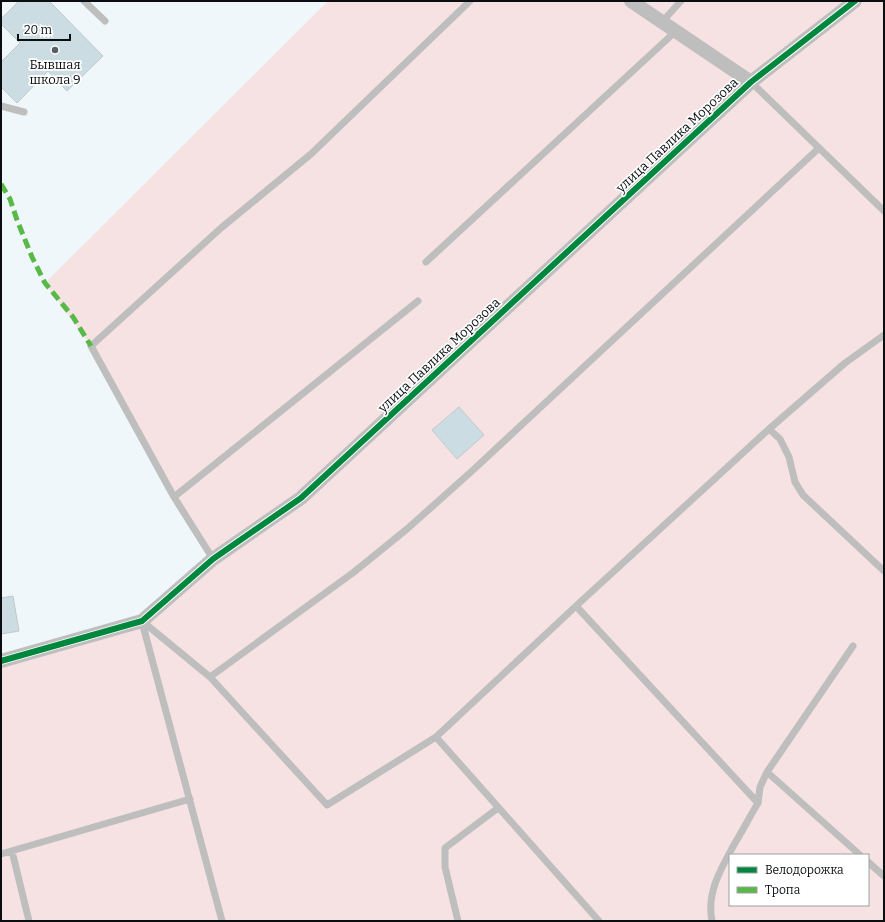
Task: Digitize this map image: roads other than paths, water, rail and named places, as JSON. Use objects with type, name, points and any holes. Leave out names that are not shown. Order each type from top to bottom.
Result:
[{"type":"street","points":[[631,1],[751,82]]},
{"type":"street","name":"улица Павлика Морозова","points":[[1,662],[142,621],[213,559],[301,498],[751,82],[855,1]]},
{"type":"lane","points":[[84,1],[105,21]]},
{"type":"lane","points":[[213,559],[174,497],[91,346],[222,228],[311,154],[470,1]]},
{"type":"lane","points":[[662,22],[681,1]]},
{"type":"lane","points":[[426,262],[676,31]]},
{"type":"lane","points":[[751,82],[884,211]]},
{"type":"lane","points":[[1,106],[24,112]]},
{"type":"lane","points":[[210,677],[354,572],[408,529],[819,148]]},
{"type":"lane","points":[[174,497],[418,301]]},
{"type":"lane","points":[[142,621],[210,677],[328,805],[436,737],[769,429],[845,363],[884,335]]},
{"type":"lane","points":[[769,429],[780,439],[789,457],[795,482],[803,495],[884,572]]},
{"type":"lane","points":[[576,606],[758,803]]},
{"type":"lane","points":[[142,621],[222,921]]},
{"type":"lane","points":[[729,854],[758,803],[760,787],[767,772],[853,646]]},
{"type":"lane","points":[[436,737],[599,921]]},
{"type":"lane","points":[[767,772],[859,854]]},
{"type":"lane","points":[[1,854],[190,799]]},
{"type":"lane","points":[[458,921],[445,867],[445,848],[498,808]]},
{"type":"lane","points":[[12,851],[29,921]]},
{"type":"lane","points":[[712,921],[712,894],[718,874],[729,854]]},
{"type":"lane","points":[[869,863],[884,876]]},
{"type":"place","name":"Бывшая школа 9","points":[[55,50]]}]
